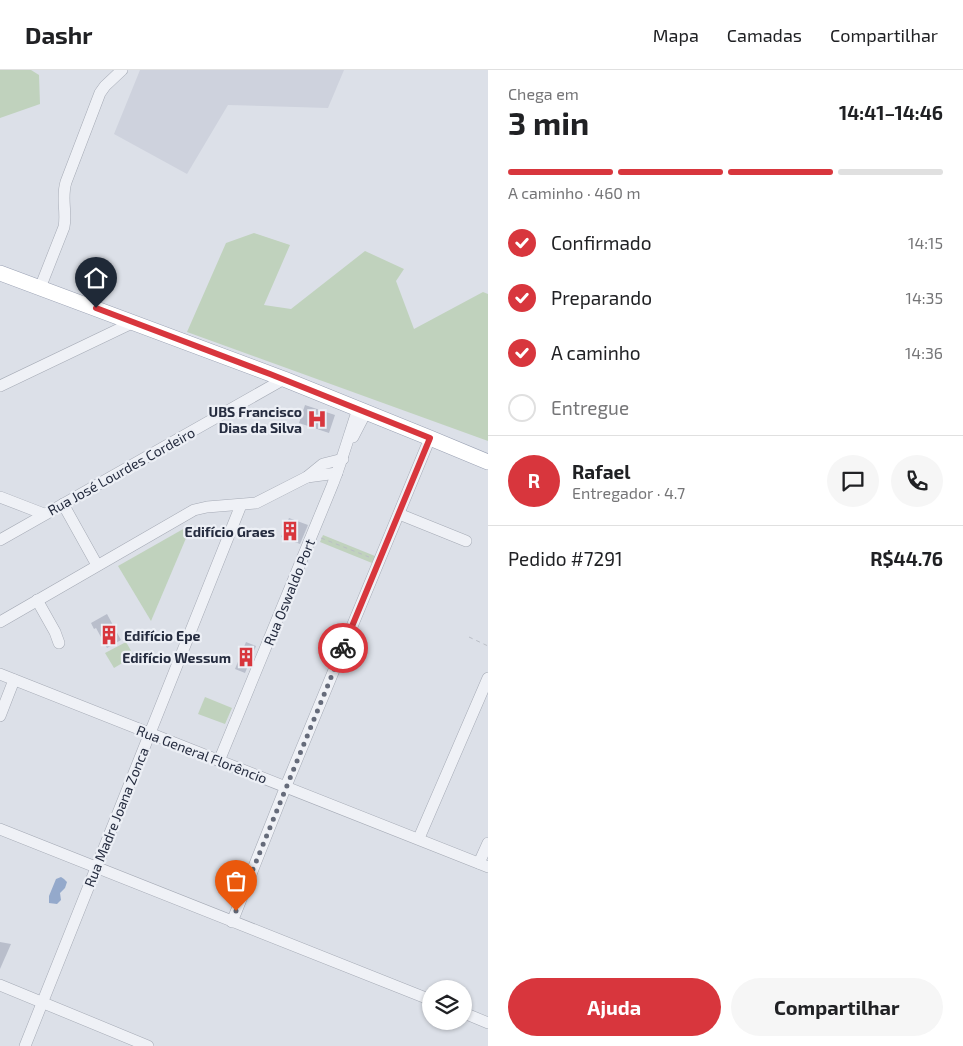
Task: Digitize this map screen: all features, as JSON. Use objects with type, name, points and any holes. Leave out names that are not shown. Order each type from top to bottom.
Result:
[{"type":"main road","points":[[0,273],[134,322],[274,380],[362,411],[488,462]]},
{"type":"street","points":[[40,288],[64,227],[63,196],[66,182],[100,93],[122,70]]},
{"type":"street","points":[[0,386],[134,322]]},
{"type":"street","name":"Rua José Lourdes Cordeiro","points":[[0,540],[274,380]]},
{"type":"street","name":"Rua Oswaldo Port","points":[[219,761],[337,473],[348,437],[362,411]]},
{"type":"street","points":[[232,922],[286,786],[430,438]]},
{"type":"street","points":[[0,622],[194,510],[207,507],[256,503],[307,478],[323,464],[344,454]]},
{"type":"street","points":[[307,478],[337,473]]},
{"type":"street","points":[[0,497],[44,514]]},
{"type":"street","points":[[63,504],[97,566]]},
{"type":"street","name":"Rua Madre Joana Zonca","points":[[25,1046],[241,505]]},
{"type":"street","points":[[399,514],[466,541]]},
{"type":"street","points":[[37,600],[55,632],[58,642]]},
{"type":"street","name":"Rua General Florêncio","points":[[0,674],[484,865]]},
{"type":"street","points":[[419,838],[488,678]]},
{"type":"street","points":[[0,716],[14,680]]},
{"type":"street","points":[[0,829],[422,996]]},
{"type":"street","points":[[484,865],[488,843]]},
{"type":"street","points":[[0,985],[148,1046]]},
{"type":"street","points":[[472,1016],[488,1023]]},
{"type":"path","points":[[312,535],[379,560]]},
{"type":"path","points":[[469,637],[488,646]]},
{"type":"shaded area","points":[[140,70],[344,70],[328,108],[228,105],[187,174],[114,134]]},
{"type":"green space","points":[[0,70],[31,70],[39,75],[40,104],[0,118]]},
{"type":"green space","points":[[254,233],[290,245],[264,305],[291,309],[365,251],[404,269],[396,281],[414,329],[483,292],[488,294],[488,441],[187,332],[226,243]]},
{"type":"green space","points":[[192,524],[151,621],[118,566]]},
{"type":"green space","points":[[323,535],[375,556],[372,563],[320,542]]},
{"type":"green space","points":[[126,642],[134,656],[114,668],[105,653]]},
{"type":"green space","points":[[205,697],[232,708],[225,724],[198,714]]},
{"type":"water","points":[[61,877],[67,882],[65,888],[60,893],[61,900],[57,904],[49,903],[49,896],[56,879]]},
{"type":"building","name":"UBS Francisco Dias da Silva","points":[[305,405],[335,415],[329,433],[299,423]]},
{"type":"building","name":"Edifício Graes","points":[[289,518],[308,525],[300,544],[281,537]]},
{"type":"building","name":"Edifício Epe","points":[[107,614],[121,640],[107,648],[96,628],[94,629],[91,623]]},
{"type":"building","name":"Edifício Wessum","points":[[246,642],[256,646],[245,673],[235,669]]},
{"type":"building","points":[[0,942],[11,944],[0,969]]},
{"type":"way so far","points":[[236,911],[343,648]]},
{"type":"place","name":"UBS Francisco Dias da Silva","points":[[317,419]]},
{"type":"place","name":"Edifício Graes","points":[[290,531]]},
{"type":"place","name":"Edifício Epe","points":[[109,635]]},
{"type":"place","name":"Edifício Wessum","points":[[246,657]]},
{"type":"route","points":[[96,308],[270,374],[430,438],[343,648]]}]
